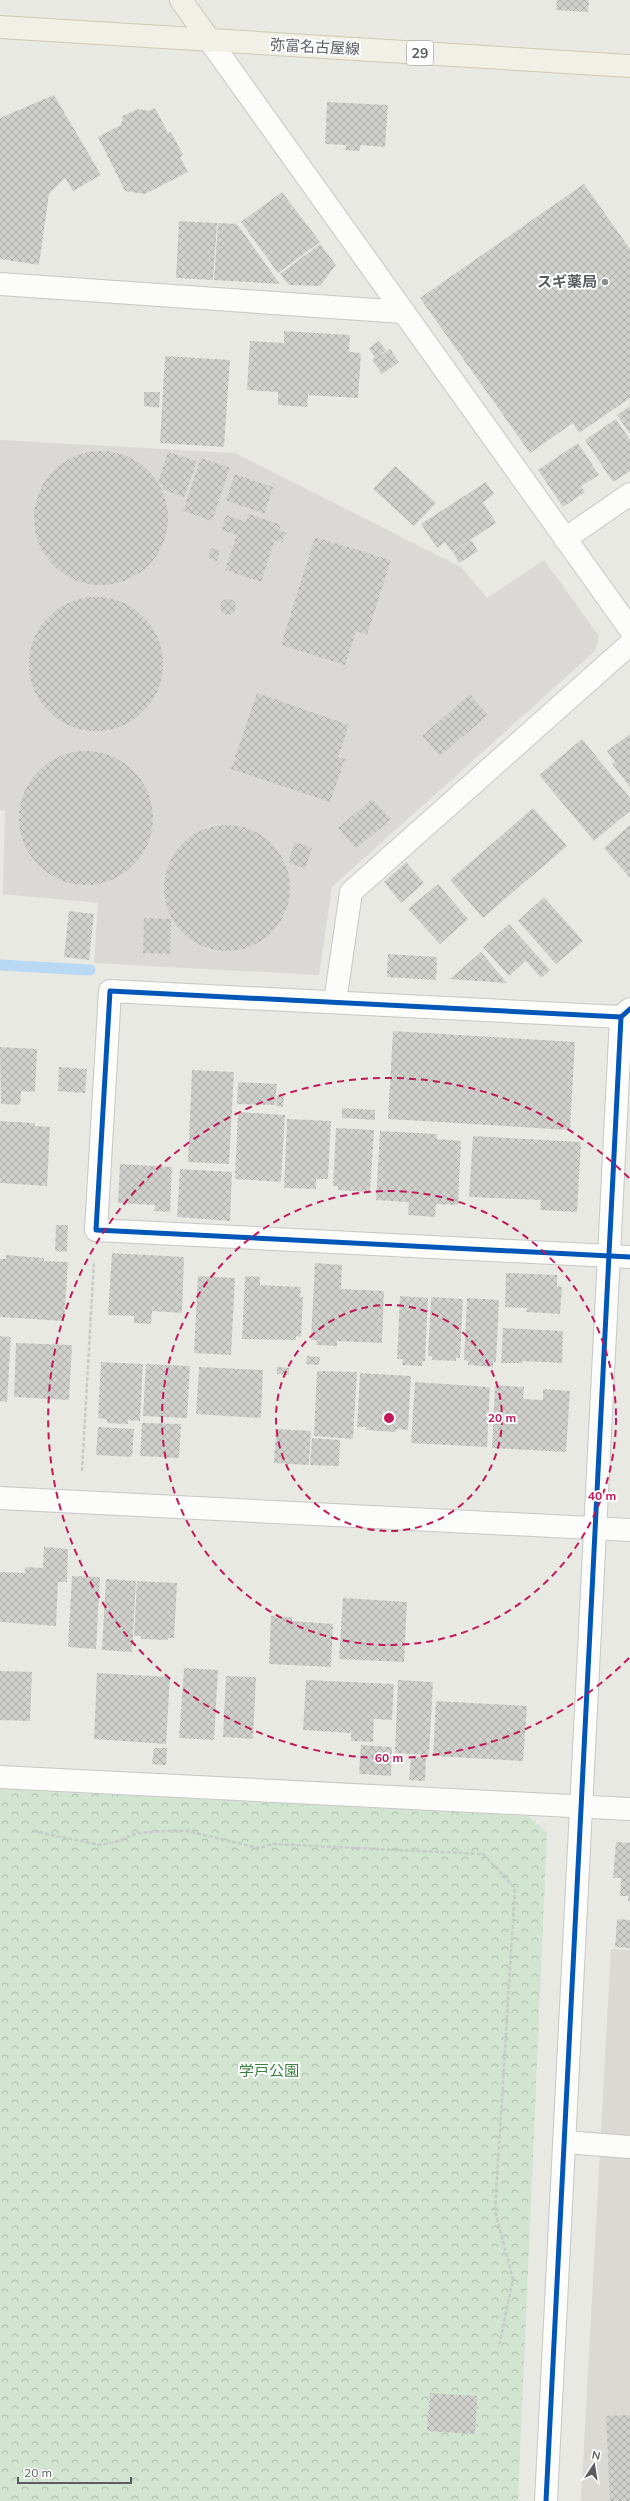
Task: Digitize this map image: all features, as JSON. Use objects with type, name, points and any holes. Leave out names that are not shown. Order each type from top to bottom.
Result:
[{"type":"main road","points":[[181,0],[210,41]]},
{"type":"main road","name":"弥富名古屋線","points":[[0,27],[630,66]]},
{"type":"street","points":[[210,41],[630,629]]},
{"type":"street","points":[[0,284],[403,312]]},
{"type":"street","points":[[565,539],[630,494]]},
{"type":"street","points":[[335,1002],[351,892],[630,644]]},
{"type":"street","points":[[546,2501],[595,1529],[620,1257],[625,1013],[335,1002],[110,991],[96,1230],[620,1257]]},
{"type":"street","points":[[0,1498],[630,1530]]},
{"type":"street","points":[[0,1777],[630,1809]]},
{"type":"street","points":[[564,2142],[630,2147]]},
{"type":"path","points":[[80,1503],[96,1230]]},
{"type":"path","points":[[33,1831],[100,1845],[115,1842],[136,1833],[187,1831],[259,1848],[273,1844],[483,1854],[515,1888],[496,2211],[513,2279],[500,2346]]},
{"type":"shaded area","points":[[0,440],[235,453],[461,567],[487,598],[544,560],[599,636],[596,650],[332,887],[319,975],[94,963],[98,903],[3,894],[5,811],[0,810]]},
{"type":"shaded area","points":[[611,1949],[630,1950],[630,2501],[581,2501]]},
{"type":"green space","name":"学戸公園","points":[[0,1789],[528,1816],[547,1832],[518,2501],[0,2501]]},
{"type":"building","points":[[557,0],[589,0],[588,12],[556,10]]},
{"type":"building","points":[[54,95],[101,175],[73,191],[65,178],[49,194],[39,265],[0,259],[0,118]]},
{"type":"building","points":[[327,102],[388,105],[385,147],[360,145],[360,151],[345,150],[346,145],[325,144]]},
{"type":"building","points":[[155,108],[168,133],[171,132],[183,155],[180,157],[188,172],[145,194],[125,191],[98,137],[121,125],[123,116],[138,109],[149,111]]},
{"type":"building","points":[[584,184],[630,249],[630,398],[579,433],[573,423],[530,453],[420,298]]},
{"type":"building","points":[[282,192],[320,242],[278,273],[241,222]]},
{"type":"building","points":[[179,221],[217,223],[213,280],[176,278]]},
{"type":"building","points":[[218,223],[237,224],[280,284],[214,280]]},
{"type":"building","points":[[320,244],[336,265],[320,286],[289,285],[280,274]]},
{"type":"building","points":[[284,331],[350,335],[349,352],[361,353],[358,398],[308,395],[307,407],[278,405],[278,392],[247,390],[250,341],[284,343]]},
{"type":"building","points":[[379,341],[386,350],[377,357],[390,349],[399,362],[382,374],[372,360],[375,358],[369,348]]},
{"type":"building","points":[[165,356],[230,360],[224,447],[160,443]]},
{"type":"building","points":[[144,392],[160,392],[159,408],[144,406]]},
{"type":"building","points":[[630,406],[630,434],[617,415]]},
{"type":"building","points":[[616,419],[630,440],[630,471],[613,482],[585,440]]},
{"type":"building","points":[[578,443],[599,475],[581,486],[585,492],[563,507],[538,470]]},
{"type":"building","points":[[101,451],[127,456],[143,466],[153,476],[163,492],[168,518],[163,544],[153,560],[143,570],[127,580],[101,585],[75,580],[59,570],[49,560],[39,544],[34,518],[39,492],[49,476],[59,466],[75,456]]},
{"type":"building","points":[[168,452],[197,461],[184,497],[162,489],[163,484],[158,483]]},
{"type":"building","points":[[201,458],[230,468],[212,521],[183,511]]},
{"type":"building","points":[[395,466],[436,503],[414,526],[373,489]]},
{"type":"building","points":[[235,474],[273,487],[264,514],[226,500]]},
{"type":"building","points":[[486,482],[494,494],[483,502],[496,523],[452,552],[445,542],[437,548],[421,524]]},
{"type":"building","points":[[249,514],[281,525],[279,530],[286,533],[282,543],[275,540],[261,582],[225,570],[237,535],[222,530],[226,515],[246,522]]},
{"type":"building","points":[[315,537],[391,560],[367,635],[356,631],[345,665],[281,645]]},
{"type":"building","points":[[471,540],[478,551],[459,563],[453,552]]},
{"type":"building","points":[[211,548],[220,551],[217,561],[208,558]]},
{"type":"building","points":[[96,597],[122,602],[133,608],[148,622],[158,638],[163,664],[158,690],[152,701],[138,716],[122,726],[96,731],[70,726],[59,720],[44,706],[34,690],[29,664],[34,638],[40,627],[54,612],[70,602]]},
{"type":"building","points":[[228,599],[235,604],[236,607],[231,614],[228,615],[221,610],[220,607],[225,600]]},
{"type":"building","points":[[257,693],[349,725],[338,757],[345,759],[330,802],[231,769]]},
{"type":"building","points":[[470,694],[488,715],[440,756],[422,736]]},
{"type":"building","points":[[630,734],[630,787],[612,764],[615,762],[607,751]]},
{"type":"building","points":[[582,739],[630,798],[630,811],[594,841],[539,775]]},
{"type":"building","points":[[86,751],[112,756],[123,762],[138,776],[148,792],[153,818],[148,844],[142,855],[128,870],[112,880],[86,885],[60,880],[49,874],[34,860],[24,844],[19,818],[24,792],[30,781],[44,766],[60,756]]},
{"type":"building","points":[[372,799],[391,819],[356,849],[338,828]]},
{"type":"building","points":[[533,808],[567,846],[483,918],[450,880]]},
{"type":"building","points":[[233,825],[245,827],[257,832],[272,843],[283,858],[288,870],[290,888],[288,906],[283,918],[272,933],[257,944],[245,949],[221,951],[209,949],[197,944],[182,933],[171,918],[166,906],[164,882],[166,870],[171,858],[182,843],[197,832],[209,827]]},
{"type":"building","points":[[630,825],[630,878],[604,848]]},
{"type":"building","points":[[295,842],[312,848],[305,869],[288,862]]},
{"type":"building","points":[[406,862],[424,883],[401,903],[384,882]]},
{"type":"building","points":[[438,884],[468,919],[440,944],[408,909]]},
{"type":"building","points":[[544,897],[583,941],[556,964],[518,921]]},
{"type":"building","points":[[69,911],[94,914],[89,960],[64,957]]},
{"type":"building","points":[[144,918],[171,919],[170,954],[143,953]]},
{"type":"building","points":[[509,924],[550,970],[541,978],[526,961],[509,976],[483,947]]},
{"type":"building","points":[[481,952],[507,983],[450,979]]},
{"type":"building","points":[[388,954],[437,957],[436,980],[387,977]]},
{"type":"building","points":[[393,1031],[575,1042],[570,1130],[388,1119]]},
{"type":"building","points":[[0,1047],[37,1049],[35,1092],[21,1091],[20,1105],[1,1104]]},
{"type":"building","points":[[59,1067],[87,1069],[85,1093],[58,1091]]},
{"type":"building","points":[[192,1070],[234,1072],[229,1164],[188,1162]]},
{"type":"building","points":[[238,1082],[277,1084],[275,1105],[237,1104]]},
{"type":"building","points":[[277,1096],[284,1096],[283,1107],[276,1106]]},
{"type":"building","points":[[342,1108],[375,1110],[375,1120],[342,1118]]},
{"type":"building","points":[[238,1112],[285,1115],[281,1182],[235,1179]]},
{"type":"building","points":[[287,1119],[331,1121],[328,1179],[316,1179],[316,1189],[284,1188]]},
{"type":"building","points":[[0,1121],[35,1123],[35,1126],[50,1127],[47,1186],[0,1183]]},
{"type":"building","points":[[336,1128],[374,1130],[370,1192],[338,1190],[338,1186],[333,1186]]},
{"type":"building","points":[[380,1131],[437,1134],[437,1139],[461,1141],[458,1205],[436,1204],[435,1217],[408,1215],[409,1202],[376,1200]]},
{"type":"building","points":[[473,1136],[581,1142],[577,1212],[540,1210],[541,1200],[469,1197]]},
{"type":"building","points":[[120,1164],[172,1167],[170,1212],[154,1211],[155,1205],[118,1203]]},
{"type":"building","points":[[180,1169],[232,1172],[230,1221],[177,1217]]},
{"type":"building","points":[[56,1225],[68,1225],[67,1252],[55,1251]]},
{"type":"building","points":[[112,1253],[184,1257],[182,1313],[152,1311],[151,1324],[134,1323],[134,1316],[108,1315]]},
{"type":"building","points":[[6,1255],[44,1258],[44,1261],[68,1262],[64,1321],[0,1317],[0,1259],[6,1259]]},
{"type":"building","points":[[315,1263],[342,1265],[341,1289],[384,1291],[382,1343],[337,1341],[337,1346],[316,1345],[317,1340],[311,1340]]},
{"type":"building","points":[[506,1273],[557,1275],[557,1286],[562,1287],[560,1314],[526,1312],[527,1308],[505,1307]]},
{"type":"building","points":[[198,1276],[235,1278],[231,1355],[194,1353]]},
{"type":"building","points":[[245,1276],[260,1277],[260,1285],[301,1287],[300,1297],[303,1297],[301,1337],[296,1336],[296,1340],[242,1339]]},
{"type":"building","points":[[400,1296],[428,1298],[425,1361],[422,1361],[422,1366],[402,1365],[403,1359],[397,1359]]},
{"type":"building","points":[[431,1297],[463,1299],[460,1358],[456,1358],[456,1361],[432,1360],[432,1356],[428,1356]]},
{"type":"building","points":[[467,1298],[499,1300],[496,1362],[493,1362],[493,1367],[468,1365],[468,1361],[464,1360]]},
{"type":"building","points":[[503,1328],[563,1331],[562,1363],[522,1361],[522,1363],[501,1363]]},
{"type":"building","points":[[0,1336],[11,1337],[7,1402],[0,1401]]},
{"type":"building","points":[[16,1343],[72,1345],[69,1400],[14,1397]]},
{"type":"building","points":[[307,1356],[320,1357],[319,1365],[306,1364]]},
{"type":"building","points":[[101,1362],[143,1364],[140,1421],[128,1420],[128,1424],[107,1423],[107,1419],[98,1418]]},
{"type":"building","points":[[146,1364],[190,1366],[187,1418],[143,1416]]},
{"type":"building","points":[[199,1367],[263,1370],[261,1418],[196,1414]]},
{"type":"building","points":[[277,1367],[289,1368],[289,1375],[277,1374]]},
{"type":"building","points":[[317,1371],[357,1372],[353,1439],[314,1436]]},
{"type":"building","points":[[360,1373],[411,1376],[408,1430],[396,1429],[396,1432],[366,1430],[366,1427],[357,1427]]},
{"type":"building","points":[[415,1382],[490,1387],[487,1447],[411,1443]]},
{"type":"building","points":[[495,1385],[524,1387],[523,1399],[543,1400],[543,1389],[570,1391],[566,1452],[492,1448]]},
{"type":"building","points":[[142,1423],[181,1424],[179,1458],[140,1456]]},
{"type":"building","points":[[98,1427],[134,1429],[132,1457],[96,1455]]},
{"type":"building","points":[[276,1429],[311,1431],[309,1465],[274,1463]]},
{"type":"building","points":[[312,1438],[340,1440],[339,1466],[310,1465]]},
{"type":"building","points":[[44,1547],[68,1549],[67,1582],[58,1582],[56,1626],[0,1622],[0,1572],[25,1573],[25,1567],[43,1568]]},
{"type":"building","points":[[72,1576],[100,1577],[96,1649],[68,1647]]},
{"type":"building","points":[[106,1579],[136,1581],[132,1652],[102,1650]]},
{"type":"building","points":[[137,1581],[177,1583],[174,1638],[167,1638],[168,1640],[141,1639],[141,1636],[134,1636]]},
{"type":"building","points":[[343,1598],[407,1602],[404,1662],[339,1659]]},
{"type":"building","points":[[271,1616],[292,1617],[292,1621],[333,1624],[331,1667],[269,1664]]},
{"type":"building","points":[[184,1668],[218,1670],[214,1740],[179,1738]]},
{"type":"building","points":[[0,1671],[32,1672],[30,1721],[0,1720]]},
{"type":"building","points":[[97,1673],[170,1677],[166,1744],[94,1739]]},
{"type":"building","points":[[226,1676],[256,1677],[253,1739],[223,1737]]},
{"type":"building","points":[[306,1680],[394,1684],[392,1720],[374,1719],[373,1742],[351,1741],[351,1733],[303,1730]]},
{"type":"building","points":[[398,1680],[433,1682],[429,1755],[395,1753]]},
{"type":"building","points":[[436,1701],[527,1706],[523,1761],[433,1756]]},
{"type":"building","points":[[361,1745],[392,1747],[391,1776],[359,1774]]},
{"type":"building","points":[[154,1748],[167,1748],[166,1765],[152,1764]]},
{"type":"building","points":[[411,1757],[426,1758],[425,1781],[409,1780]]},
{"type":"building","points":[[616,1842],[630,1843],[630,1901],[628,1901],[628,1896],[620,1896],[621,1878],[613,1878]]},
{"type":"building","points":[[617,1919],[630,1920],[630,1948],[615,1947]]},
{"type":"building","points":[[430,2393],[477,2396],[475,2434],[427,2431]]},
{"type":"building","points":[[630,2415],[630,2501],[610,2501],[606,2416]]},
{"type":"waterway","points":[[0,965],[90,970]]},
{"type":"cycle path","points":[[630,1009],[621,1017],[110,991],[96,1230],[630,1257]]},
{"type":"cycle path","points":[[546,2501],[621,1017]]},
{"type":"place","name":"スギ薬局","points":[[605,282]]}]
